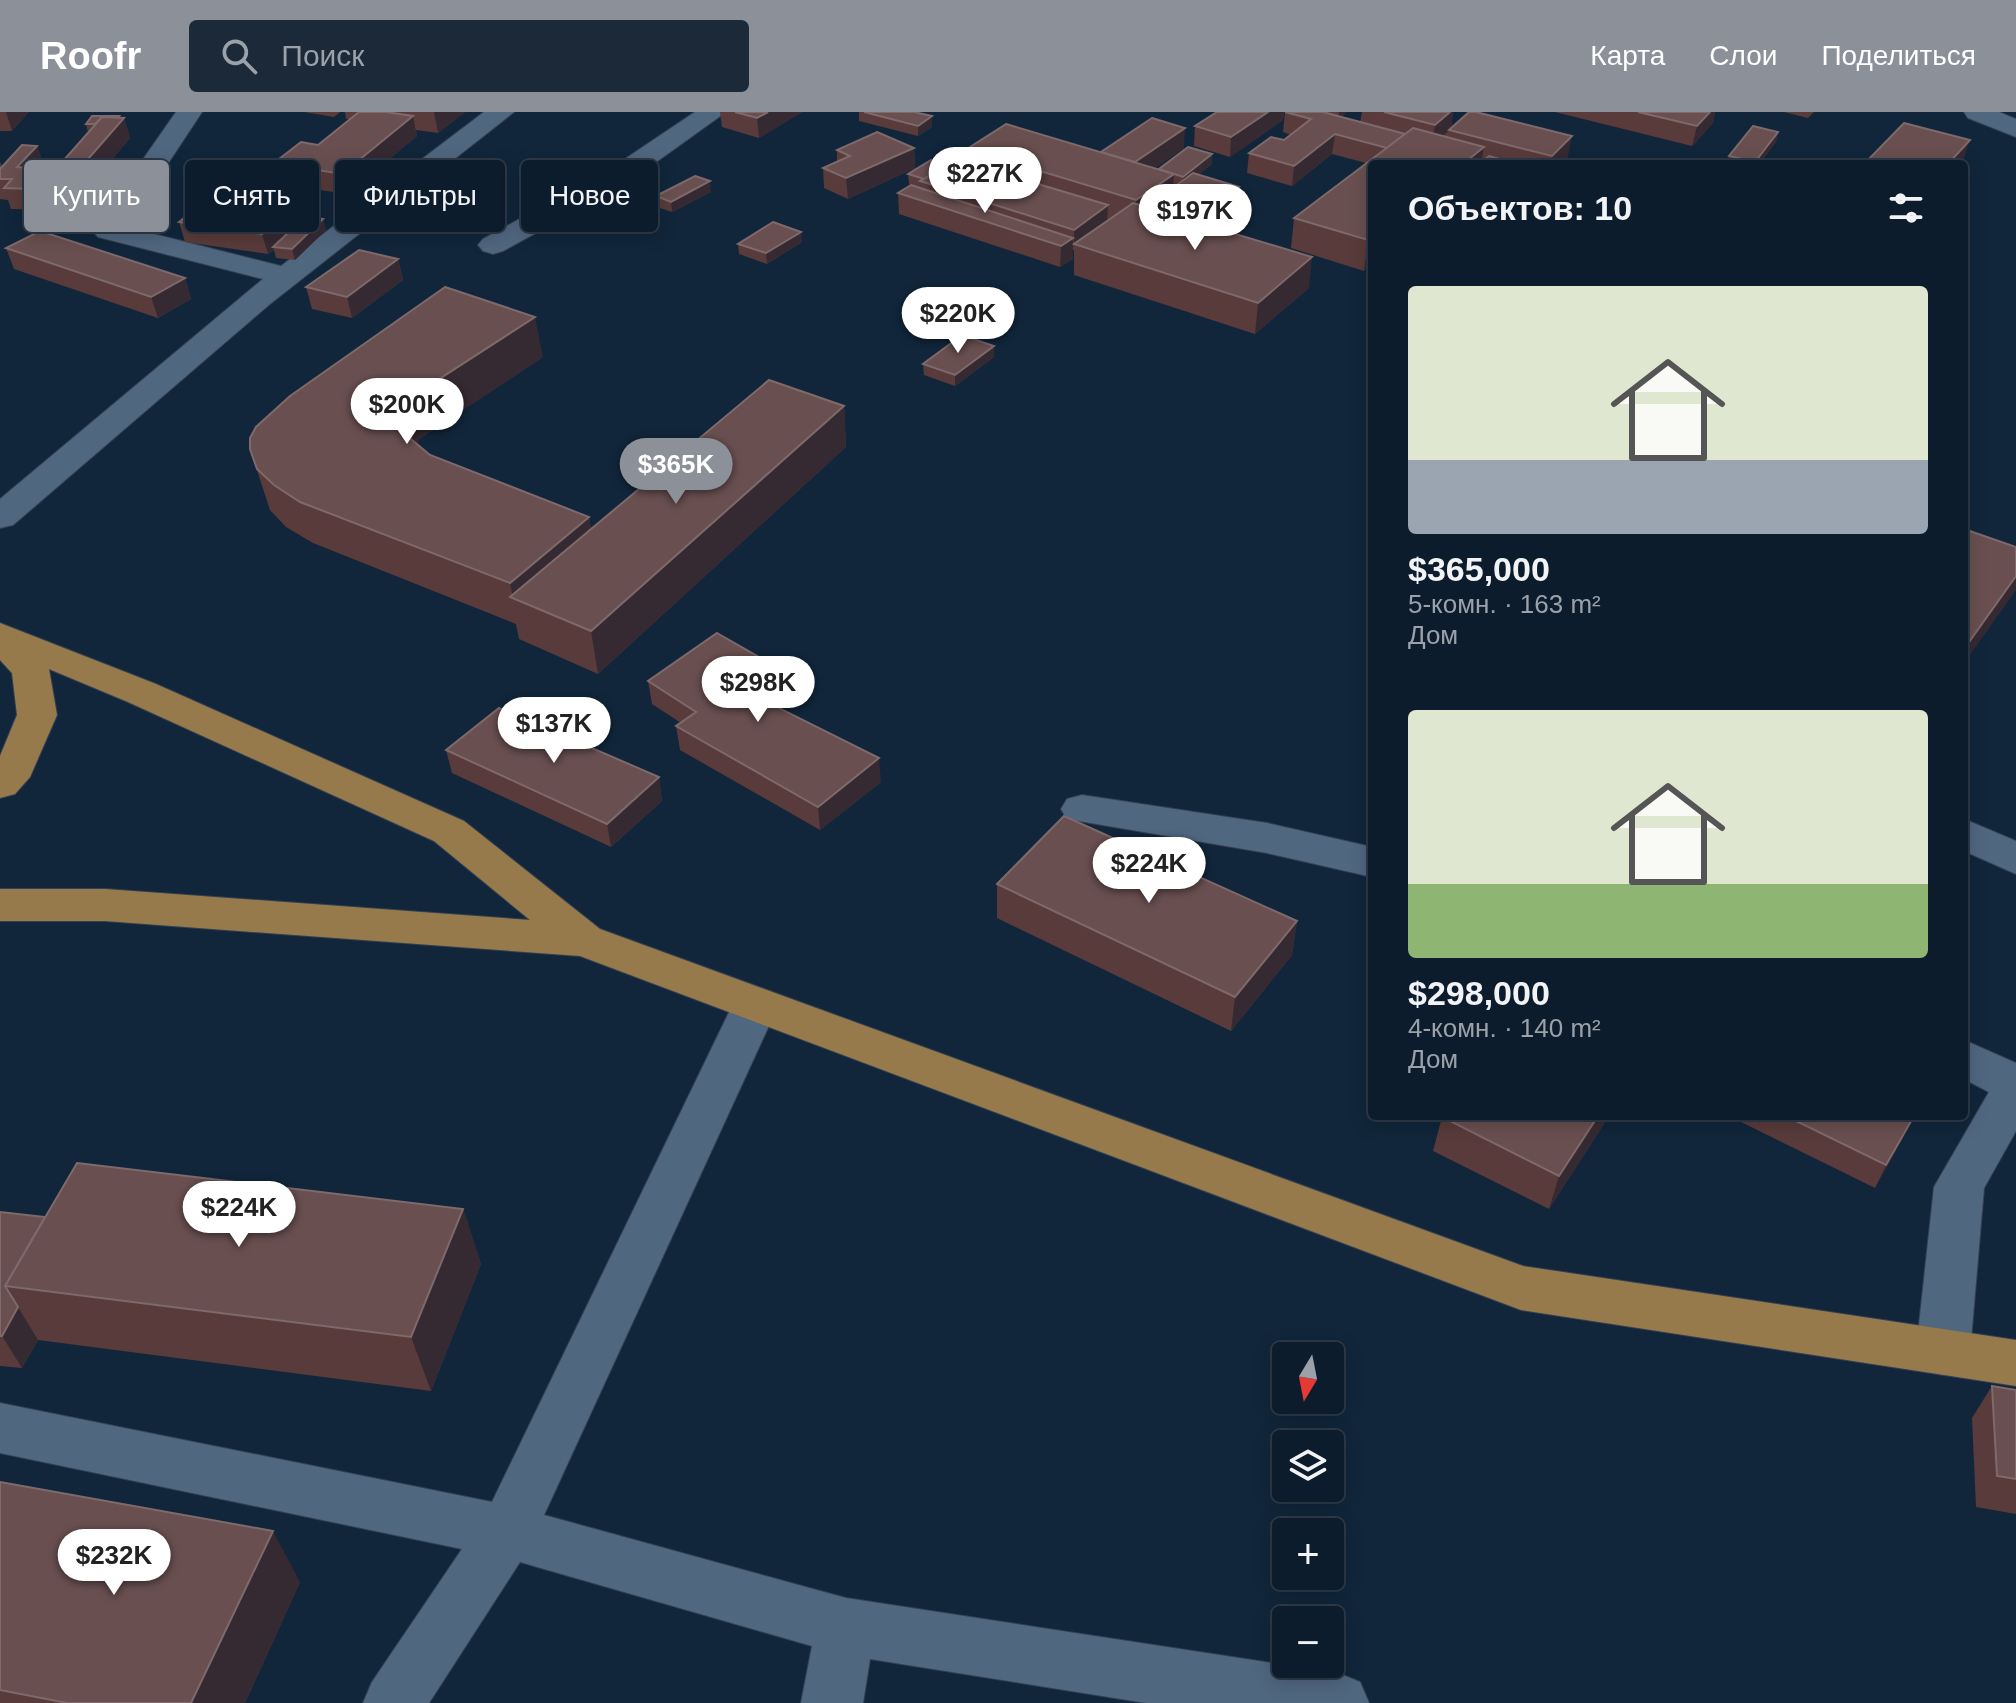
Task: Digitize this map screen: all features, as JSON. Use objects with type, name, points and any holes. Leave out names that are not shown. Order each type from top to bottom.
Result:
[{"type":"main road","points":[[0,636],[31,671],[37,715],[16,767],[0,784]]},
{"type":"main road","points":[[0,636],[142,693],[449,831],[584,940]]},
{"type":"main road","points":[[0,905],[105,905],[584,940],[1521,1288],[2016,1363]]},
{"type":"street","points":[[189,112],[108,231],[286,276]]},
{"type":"street","points":[[0,517],[286,276],[501,112]]},
{"type":"street","points":[[493,245],[617,177],[713,112]]},
{"type":"street","points":[[1977,112],[2016,129]]},
{"type":"street","points":[[1082,809],[1267,838],[1368,861]]},
{"type":"street","points":[[1968,835],[2016,859]]},
{"type":"street","points":[[394,1703],[507,1532],[756,1004]]},
{"type":"street","points":[[1943,1352],[1959,1187],[2016,1086],[1968,1060]]},
{"type":"street","points":[[0,1428],[507,1532],[846,1627],[1338,1703]]},
{"type":"street","points":[[832,1703],[846,1627]]},
{"type":"building","points":[[359,112],[413,116],[359,160],[335,160],[335,173],[319,170],[319,160],[278,160],[301,142],[318,145]]},
{"type":"building","points":[[735,112],[768,112],[757,118]]},
{"type":"building","points":[[864,112],[914,112],[932,116],[918,126]]},
{"type":"building","points":[[1217,112],[1268,112],[1231,137],[1195,126]]},
{"type":"building","points":[[1285,112],[1323,112],[1405,134],[1387,148],[1335,134],[1294,166],[1249,153],[1271,137],[1284,140],[1311,119]]},
{"type":"building","points":[[1384,112],[1450,112],[1435,125]]},
{"type":"building","points":[[1469,112],[1572,136],[1552,156],[1449,130]]},
{"type":"building","points":[[1638,112],[1710,112],[1697,126]]},
{"type":"building","points":[[92,116],[119,116],[102,117],[95,124],[86,124]]},
{"type":"building","points":[[102,117],[124,118],[87,160],[64,160]]},
{"type":"building","points":[[1152,118],[1185,128],[1135,162],[1101,152]]},
{"type":"building","points":[[1904,123],[1970,140],[1952,160],[1868,160]]},
{"type":"building","points":[[1006,124],[1174,174],[1136,200],[967,149]]},
{"type":"building","points":[[1753,126],[1778,132],[1757,160],[1729,156]]},
{"type":"building","points":[[1413,128],[1484,147],[1468,160],[1371,160]]},
{"type":"building","points":[[877,132],[914,148],[846,178],[823,168],[850,156],[837,150]]},
{"type":"building","points":[[22,145],[37,146],[17,167],[24,167],[24,189],[4,188],[12,179],[0,179],[0,169]]},
{"type":"building","points":[[1188,147],[1212,154],[1183,177],[1159,169]]},
{"type":"building","points":[[955,159],[1108,205],[1074,230],[920,181]]},
{"type":"building","points":[[931,160],[945,165],[924,179],[908,174]]},
{"type":"building","points":[[1368,162],[1368,240],[1294,218]]},
{"type":"building","points":[[1193,173],[1239,187],[1194,221],[1147,207]]},
{"type":"building","points":[[695,176],[710,181],[671,202],[658,195]]},
{"type":"building","points":[[911,185],[1073,238],[1061,246],[898,193]]},
{"type":"building","points":[[1133,203],[1312,257],[1258,303],[1074,244]]},
{"type":"building","points":[[773,222],[801,232],[766,253],[738,244]]},
{"type":"building","points":[[43,232],[185,278],[151,297],[6,248]]},
{"type":"building","points":[[289,232],[310,232],[292,249],[273,247]]},
{"type":"building","points":[[359,250],[398,259],[347,297],[306,287]]},
{"type":"building","points":[[445,287],[535,317],[410,398],[402,419],[406,435],[430,455],[589,517],[510,583],[300,502],[257,469],[250,449],[250,438],[256,427],[290,396]]},
{"type":"building","points":[[962,335],[994,346],[955,375],[923,364]]},
{"type":"building","points":[[769,380],[844,406],[591,631],[510,597]]},
{"type":"building","points":[[1968,530],[2016,547],[2016,576],[1968,643]]},
{"type":"building","points":[[717,633],[766,661],[733,685],[879,758],[818,807],[676,726],[696,712],[648,681]]},
{"type":"building","points":[[499,708],[659,777],[607,824],[446,750]]},
{"type":"building","points":[[1064,816],[1297,921],[1235,997],[997,884]]},
{"type":"building","points":[[1448,1120],[1595,1120],[1559,1176]]},
{"type":"building","points":[[1794,1120],[1912,1120],[1886,1165]]},
{"type":"building","points":[[77,1163],[463,1209],[411,1337],[5,1286]]},
{"type":"building","points":[[0,1212],[45,1217],[5,1286],[18,1307],[2,1336],[0,1336]]},
{"type":"building","points":[[1992,1386],[2016,1390],[2016,1479],[1997,1476]]},
{"type":"building","points":[[0,1482],[273,1531],[191,1703],[67,1703],[0,1690]]}]
